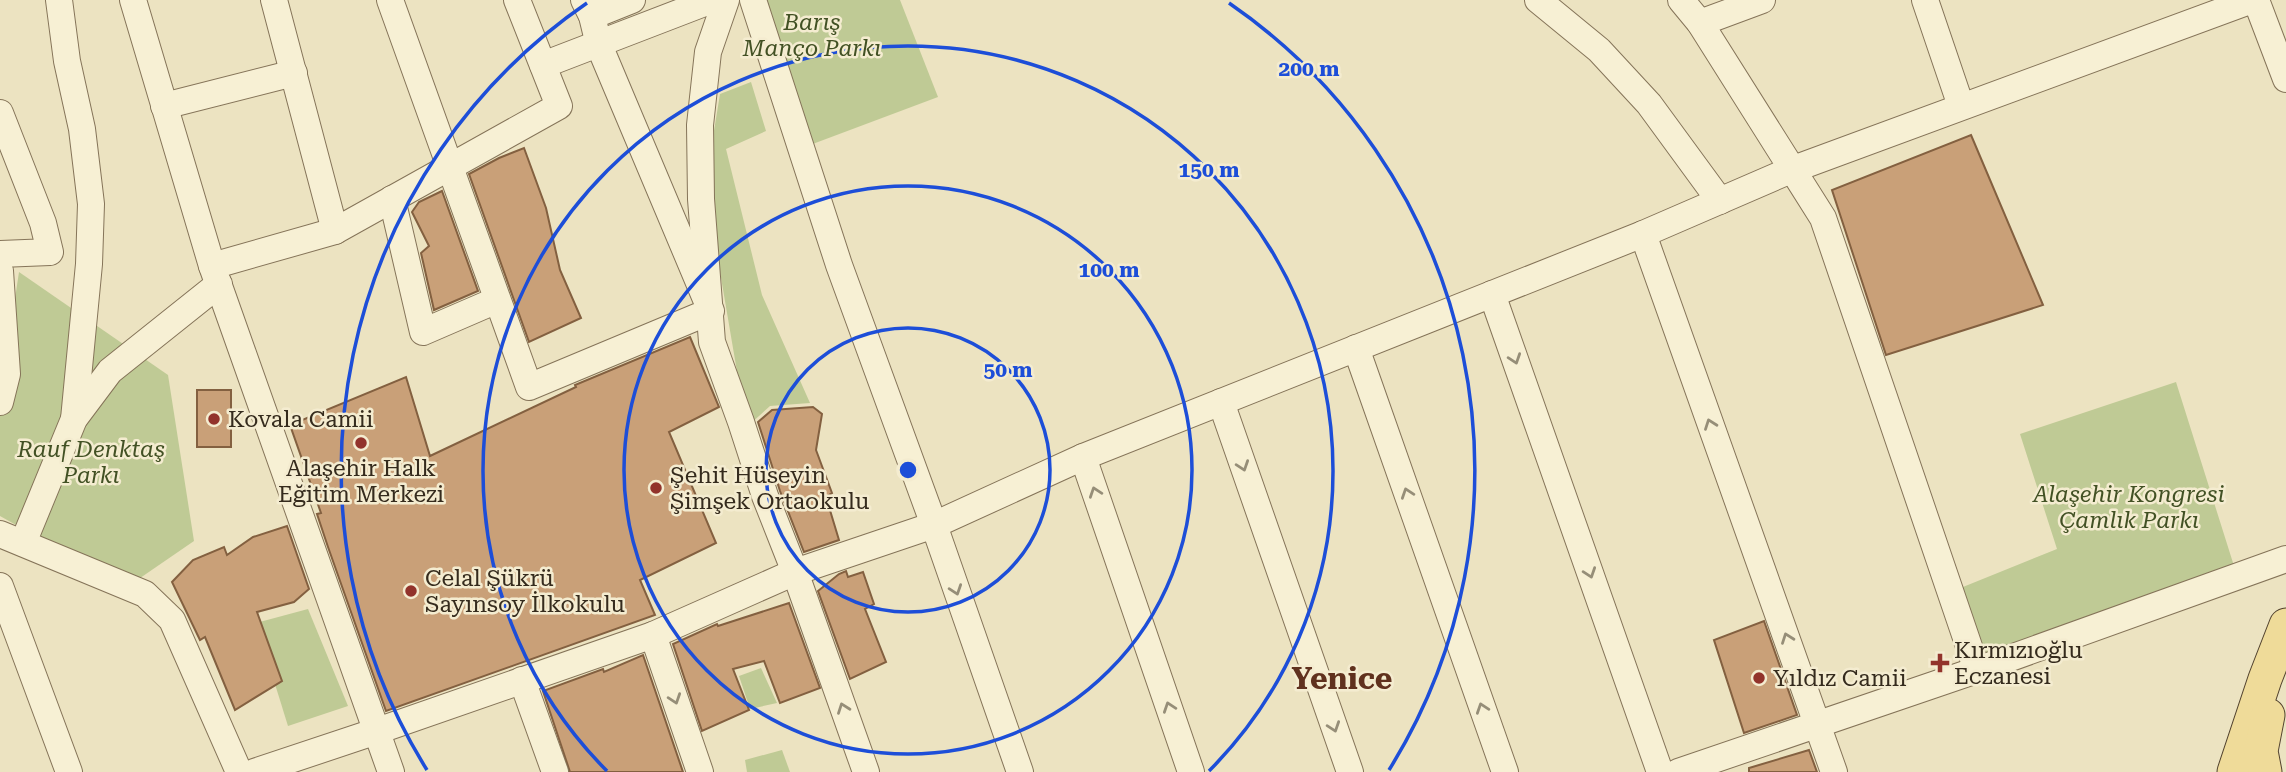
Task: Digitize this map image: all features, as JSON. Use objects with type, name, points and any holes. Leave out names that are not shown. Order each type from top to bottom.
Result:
[{"type":"main road","points":[[2234,772],[2286,625]]},
{"type":"main road","points":[[2265,772],[2261,751],[2266,721],[2286,674]]},
{"type":"street","points":[[59,0],[67,61],[82,129],[91,204],[89,264],[74,419]]},
{"type":"street","points":[[132,0],[215,275],[390,772]]},
{"type":"street","points":[[274,0],[335,230]]},
{"type":"street","points":[[390,0],[529,387],[711,311]]},
{"type":"street","points":[[239,772],[172,620],[145,594],[12,538],[74,419],[110,371],[215,275],[335,230],[559,106],[517,0]]},
{"type":"street","points":[[632,0],[588,8],[599,45],[711,311]]},
{"type":"street","points":[[543,65],[712,0]]},
{"type":"street","points":[[726,0],[708,52],[700,125],[701,199],[712,342],[866,772]]},
{"type":"street","points":[[753,0],[839,265],[1020,772]]},
{"type":"street","points":[[1538,0],[1599,50],[1649,104],[1720,201]]},
{"type":"street","points":[[1681,0],[1700,23],[1823,218],[1976,670]]},
{"type":"street","points":[[1700,23],[1762,0]]},
{"type":"street","points":[[1925,0],[1961,106]]},
{"type":"street","points":[[254,772],[377,732],[653,635],[795,572],[934,525],[1083,457],[1643,234],[1791,170],[2254,0],[2286,79]]},
{"type":"street","points":[[164,106],[293,73]]},
{"type":"street","points":[[0,113],[43,223],[50,252],[0,254]]},
{"type":"street","points":[[392,199],[423,332],[497,300]]},
{"type":"street","points":[[1643,234],[1834,772]]},
{"type":"street","points":[[0,271],[8,374],[0,402]]},
{"type":"street","points":[[1492,294],[1660,772]]},
{"type":"street","points":[[1356,348],[1505,772]]},
{"type":"street","points":[[1221,402],[1350,772]]},
{"type":"street","points":[[1083,457],[1191,772]]},
{"type":"street","points":[[1678,772],[1976,670],[2286,559]]},
{"type":"street","points":[[0,586],[69,772]]},
{"type":"street","points":[[653,635],[700,772]]},
{"type":"street","points":[[522,680],[555,772]]},
{"type":"green space","name":"Barış Manço Parkı","points":[[761,0],[900,0],[938,97],[810,145]]},
{"type":"green space","points":[[751,82],[766,131],[726,149],[762,295],[810,403],[770,406],[749,425],[741,395],[711,219],[712,143],[720,94]]},
{"type":"green space","name":"Rauf Denktaş Parkı","points":[[19,272],[168,375],[194,541],[127,587],[0,516],[0,398]]},
{"type":"green space","name":"Alaşehir Kongresi Çamlık Parkı","points":[[2176,382],[2234,566],[1983,661],[1958,589],[2057,549],[2020,434]]},
{"type":"green space","points":[[308,609],[348,706],[288,726],[256,623]]},
{"type":"green space","points":[[761,668],[777,703],[750,709],[739,676]]},
{"type":"green space","points":[[782,750],[790,772],[747,772],[745,760]]},
{"type":"building","points":[[1971,135],[2043,305],[1886,355],[1832,190]]},
{"type":"building","points":[[524,148],[546,208],[560,270],[581,318],[529,342],[469,174]]},
{"type":"building","points":[[442,191],[478,291],[434,310],[421,253],[429,246],[412,212],[419,202]]},
{"type":"building","points":[[690,337],[719,407],[669,432],[716,543],[640,580],[655,615],[386,711],[328,547],[317,514],[321,513],[290,425],[406,377],[430,456],[576,387],[575,385]]},
{"type":"building","name":"Kovala Camii","points":[[197,390],[231,390],[231,447],[197,447]]},
{"type":"building","points":[[813,407],[822,414],[816,450],[832,493],[826,497],[839,540],[804,552],[780,491],[758,422],[772,410]]},
{"type":"building","points":[[287,526],[309,589],[294,602],[257,612],[282,681],[235,710],[205,637],[200,640],[172,582],[193,560],[224,547],[227,555],[253,537]]},
{"type":"building","points":[[846,571],[848,577],[863,572],[874,604],[865,609],[886,662],[850,679],[818,591]]},
{"type":"building","points":[[789,603],[820,688],[780,703],[764,661],[733,669],[749,710],[702,731],[673,644],[717,624],[718,626]]},
{"type":"building","name":"Yıldız Camii","points":[[1764,621],[1797,715],[1744,733],[1714,640]]},
{"type":"building","points":[[643,655],[683,772],[570,772],[543,691],[603,669],[604,672]]},
{"type":"building","points":[[1809,750],[1817,772],[1749,772],[1749,768]]},
{"type":"place","name":"Kovala Camii","points":[[214,419]]},
{"type":"place","name":"Alaşehir Halk Eğitim Merkezi","points":[[361,443]]},
{"type":"place","name":"Şehit Hüseyin Şimşek Ortaokulu","points":[[656,488]]},
{"type":"place","name":"Celal Şükrü Sayınsoy İlkokulu","points":[[411,591]]},
{"type":"place","name":"Kırmızıoğlu Eczanesi","points":[[1940,663]]},
{"type":"place","name":"Yıldız Camii","points":[[1759,678]]},
{"type":"district","name":"Yenice","points":[[1342,679]]}]
